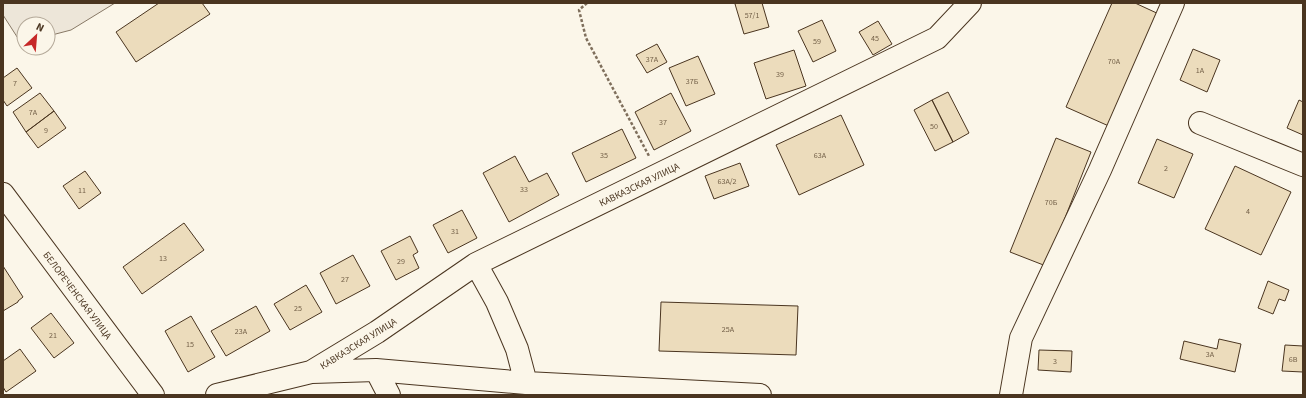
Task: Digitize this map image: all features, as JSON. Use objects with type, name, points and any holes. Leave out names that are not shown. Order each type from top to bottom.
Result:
[{"type":"street","name":"КАВКАЗСКАЯ УЛИЦА","points":[[311,372],[377,332],[476,264],[937,38],[970,3]]},
{"type":"street","points":[[1011,395],[1022,338],[1100,170],[1173,3]]},
{"type":"street","points":[[1200,123],[1303,165]]},
{"type":"street","name":"БЕЛОРЕЧЕНСКАЯ УЛИЦА","points":[[3,194],[153,395]]},
{"type":"street","points":[[476,264],[497,302],[517,349],[526,383]]},
{"type":"street","name":"КАВКАЗСКАЯ УЛИЦА","points":[[218,395],[311,372],[376,370],[526,383],[760,395]]},
{"type":"street","points":[[376,370],[389,395]]},
{"type":"path","points":[[587,3],[579,10],[586,38],[659,174]]},
{"type":"shaded area","points":[[3,3],[115,3],[71,30],[56,34],[56,16],[16,16],[16,35],[3,15]]},
{"type":"building","points":[[159,3],[202,3],[210,14],[136,62],[116,32]]},
{"type":"building","points":[[762,3],[769,27],[744,34],[735,4]]},
{"type":"building","points":[[1112,3],[1135,3],[1161,15],[1111,127],[1066,107]]},
{"type":"building","points":[[822,20],[836,51],[813,62],[798,31]]},
{"type":"building","points":[[878,21],[892,44],[873,55],[859,32]]},
{"type":"building","points":[[657,44],[667,62],[647,73],[636,55]]},
{"type":"building","points":[[1193,49],[1220,60],[1207,92],[1180,80]]},
{"type":"building","points":[[794,50],[806,86],[766,99],[754,63]]},
{"type":"building","points":[[698,56],[715,94],[686,106],[669,68]]},
{"type":"building","points":[[17,68],[32,88],[7,106],[3,100],[3,78]]},
{"type":"building","points":[[948,92],[969,133],[953,142],[932,100]]},
{"type":"building","points":[[40,93],[54,111],[26,132],[13,112]]},
{"type":"building","points":[[671,93],[691,131],[654,150],[635,112]]},
{"type":"building","points":[[932,100],[953,142],[935,151],[914,110]]},
{"type":"building","points":[[1299,100],[1303,102],[1303,135],[1287,128]]},
{"type":"building","points":[[54,111],[66,128],[38,148],[26,132]]},
{"type":"building","points":[[841,115],[864,165],[799,195],[776,145]]},
{"type":"building","points":[[622,129],[636,158],[586,182],[572,153]]},
{"type":"building","points":[[1056,138],[1091,152],[1046,266],[1010,252]]},
{"type":"building","points":[[1157,139],[1193,154],[1174,198],[1138,183]]},
{"type":"building","points":[[515,156],[529,182],[547,173],[559,195],[509,222],[483,173]]},
{"type":"building","points":[[740,163],[749,186],[714,199],[705,176]]},
{"type":"building","points":[[1235,166],[1291,192],[1261,255],[1205,229]]},
{"type":"building","points":[[85,171],[101,193],[79,209],[63,186]]},
{"type":"building","points":[[462,210],[477,238],[448,253],[433,225]]},
{"type":"building","points":[[184,223],[204,250],[142,294],[123,267]]},
{"type":"building","points":[[410,236],[418,252],[413,255],[419,268],[396,280],[381,251]]},
{"type":"building","points":[[353,255],[370,286],[336,304],[320,273]]},
{"type":"building","points":[[3,266],[23,297],[18,302],[3,311]]},
{"type":"building","points":[[1268,281],[1289,290],[1285,301],[1279,299],[1273,314],[1258,308]]},
{"type":"building","points":[[306,285],[322,312],[290,330],[274,304]]},
{"type":"building","points":[[661,302],[798,306],[796,355],[659,351]]},
{"type":"building","points":[[256,306],[270,331],[226,356],[211,331]]},
{"type":"building","points":[[51,313],[74,343],[54,358],[31,328]]},
{"type":"building","points":[[191,316],[215,357],[188,372],[165,331]]},
{"type":"building","points":[[1219,339],[1241,344],[1235,372],[1180,359],[1184,341],[1217,349]]},
{"type":"building","points":[[1285,345],[1303,346],[1303,372],[1282,371]]},
{"type":"building","points":[[20,349],[36,371],[6,392],[3,387],[3,361]]},
{"type":"building","points":[[1039,350],[1072,351],[1071,372],[1038,370]]}]
